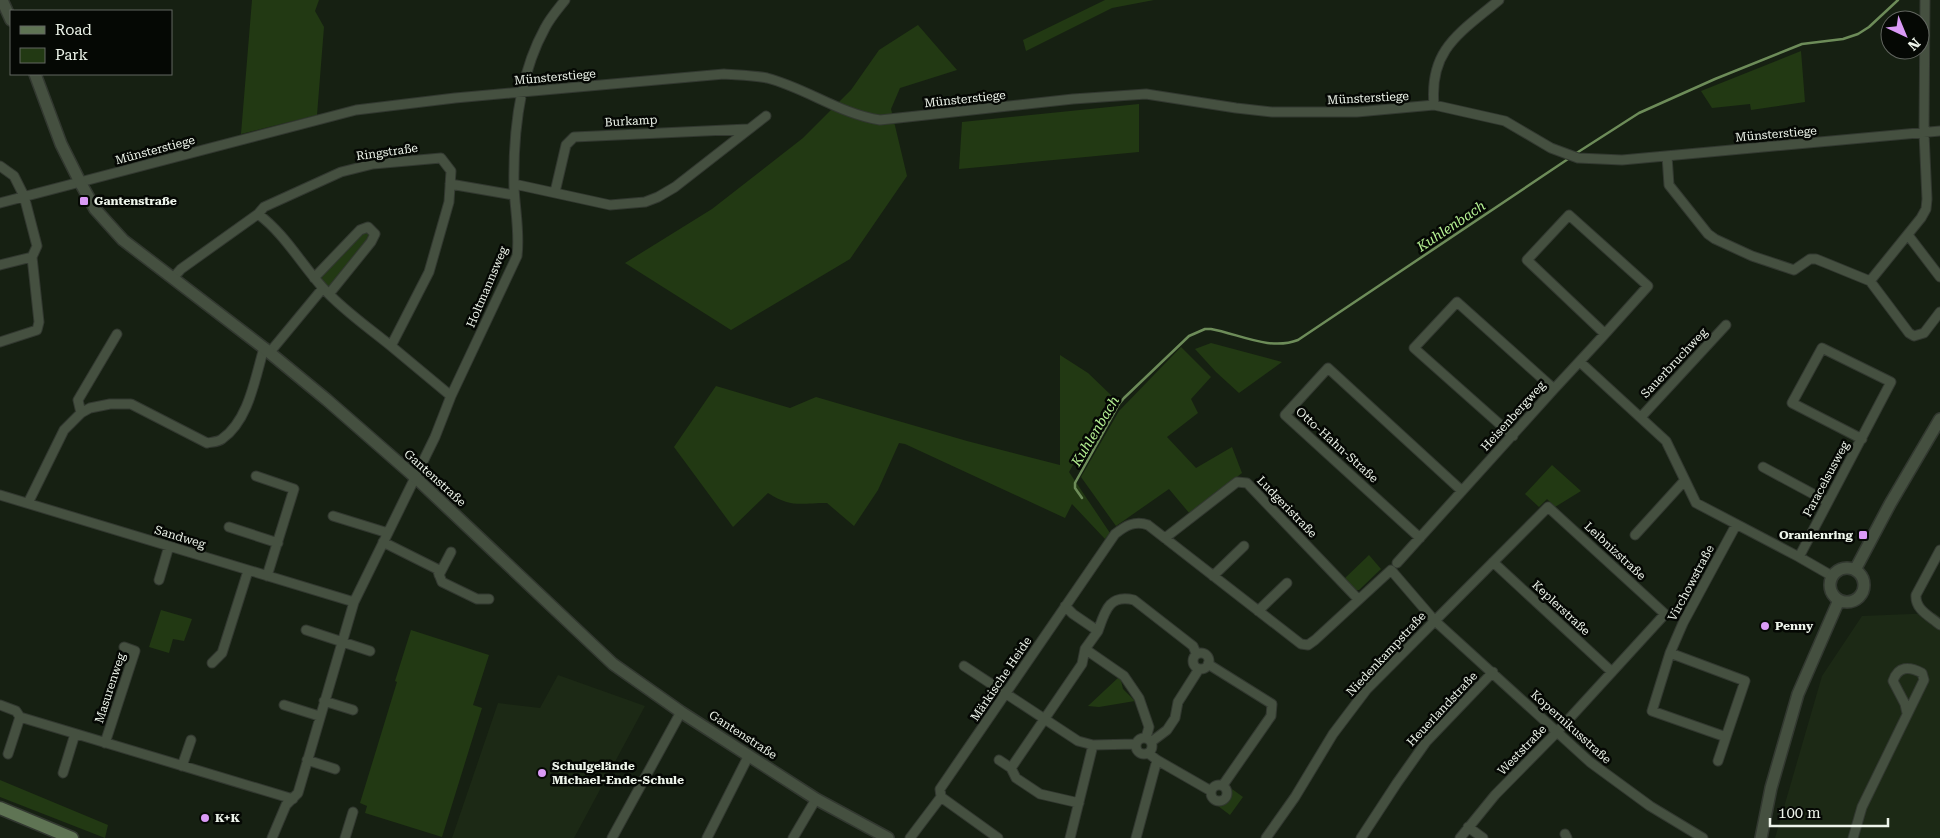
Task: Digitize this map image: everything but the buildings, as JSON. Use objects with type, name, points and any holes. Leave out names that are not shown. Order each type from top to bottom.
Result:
[{"type":"main road","points":[[0,808],[72,838]]},
{"type":"street","name":"Holtmannsweg","points":[[272,838],[286,805],[298,793],[319,716],[354,602],[415,477],[516,256],[518,246],[514,195],[514,148],[522,93],[539,39],[565,0]]},
{"type":"street","points":[[1434,105],[1435,75],[1442,53],[1458,34],[1499,0]]},
{"type":"street","points":[[1870,281],[1908,235],[1926,209],[1924,133],[1925,0]]},
{"type":"street","points":[[1,2],[10,18]]},
{"type":"street","name":"Münsterstiege","points":[[0,203],[356,110],[724,74],[750,75],[783,84],[857,115],[880,120],[1073,99],[1146,94],[1272,112],[1357,112],[1434,105],[1505,121],[1566,154],[1578,158],[1615,160],[1940,131]]},
{"type":"street","name":"Gantenstraße","points":[[34,75],[55,129],[80,182],[95,209],[113,231],[267,350],[327,400],[415,477],[613,664],[681,712],[816,799],[888,838]]},
{"type":"street","points":[[514,184],[610,205],[645,202],[675,187],[766,116]]},
{"type":"street","name":"Burkamp","points":[[555,192],[566,145],[574,136],[749,129]]},
{"type":"street","points":[[1666,156],[1669,185],[1714,239],[1752,256],[1794,270],[1810,258],[1870,281],[1909,333],[1914,336],[1924,333],[1940,312]]},
{"type":"street","name":"Ringstraße","points":[[173,278],[181,269],[258,214],[264,206],[341,172],[373,164],[441,158],[451,171],[450,184],[448,202],[430,272],[391,346]]},
{"type":"street","points":[[0,166],[14,176],[24,196],[37,246],[32,257],[39,322],[37,330],[0,342]]},
{"type":"street","points":[[450,184],[514,195]]},
{"type":"street","points":[[258,214],[269,222],[326,291],[451,396]]},
{"type":"street","name":"Heisenbergweg","points":[[1397,563],[1580,362],[1648,286],[1569,215],[1527,260],[1605,334]]},
{"type":"street","points":[[28,503],[64,430],[81,413],[90,408],[110,404],[131,404],[207,443],[221,441],[234,428],[247,405],[267,350],[372,242],[375,234],[368,227],[360,230],[314,278]]},
{"type":"street","points":[[1908,235],[1940,277]]},
{"type":"street","points":[[0,265],[32,257]]},
{"type":"street","points":[[1512,436],[1414,348],[1457,302],[1554,389]]},
{"type":"street","name":"Sauerbruchweg","points":[[1641,417],[1726,325]]},
{"type":"street","points":[[81,413],[78,400],[117,334]]},
{"type":"street","name":"Paracelsusweg","points":[[1799,557],[1862,440],[1891,382],[1822,348],[1792,403],[1862,440]]},
{"type":"street","name":"Sauerbruchweg","points":[[1580,362],[1666,441],[1696,503],[1832,576]]},
{"type":"street","name":"Otto-Hahn-Straße","points":[[1420,538],[1285,415],[1328,368],[1462,491]]},
{"type":"street","points":[[1855,570],[1890,504],[1940,419]]},
{"type":"street","points":[[1763,467],[1828,502]]},
{"type":"street","points":[[256,476],[294,489],[267,576]]},
{"type":"street","points":[[1635,535],[1685,480]]},
{"type":"street","name":"Ludgeristraße","points":[[1164,538],[1237,482],[1247,482],[1358,599]]},
{"type":"street","name":"Sandweg","points":[[0,495],[354,602]]},
{"type":"street","name":"Niedenkampstraße","points":[[1266,838],[1295,797],[1334,734],[1367,688],[1548,506]]},
{"type":"street","name":"Leibnizstraße","points":[[1548,506],[1664,614]]},
{"type":"street","points":[[333,516],[388,533]]},
{"type":"street","name":"Märkische Heide","points":[[910,838],[941,797],[940,789],[1115,534],[1124,527],[1141,522],[1148,525],[1164,538]]},
{"type":"street","name":"Virchowstraße","points":[[1726,736],[1652,711],[1670,653],[1683,623],[1736,525]]},
{"type":"street","points":[[229,527],[278,543]]},
{"type":"street","points":[[1164,538],[1301,644],[1308,645],[1391,570],[1434,620]]},
{"type":"street","points":[[383,542],[438,570],[442,582],[477,599],[489,599]]},
{"type":"street","points":[[159,580],[169,546]]},
{"type":"street","points":[[1213,576],[1244,546]]},
{"type":"street","points":[[1940,550],[1916,595],[1917,605],[1940,625]]},
{"type":"street","points":[[439,575],[451,552]]},
{"type":"street","name":"Keplerstraße","points":[[1493,562],[1612,672]]},
{"type":"street","points":[[1842,568],[1855,570],[1863,579],[1863,590],[1856,599],[1850,602],[1839,600],[1830,590],[1832,576],[1842,568]]},
{"type":"street","points":[[212,663],[222,653],[248,571]]},
{"type":"street","points":[[1258,611],[1287,583]]},
{"type":"street","points":[[1011,768],[1082,664],[1085,649],[1098,631],[1103,615],[1113,602],[1122,598],[1134,600],[1193,646],[1196,653]]},
{"type":"street","points":[[1760,838],[1771,788],[1798,694],[1839,600]]},
{"type":"street","points":[[1065,606],[1073,614],[1098,631]]},
{"type":"street","name":"Weststraße","points":[[1460,838],[1495,795],[1557,732],[1664,614]]},
{"type":"street","name":"Kopernikusstraße","points":[[1434,620],[1590,762],[1620,786],[1703,838]]},
{"type":"street","points":[[306,630],[370,651]]},
{"type":"street","name":"Masurenweg","points":[[105,743],[135,651],[124,647]]},
{"type":"street","points":[[1085,649],[1124,676],[1139,698],[1149,727],[1149,740],[1152,748],[1148,754]]},
{"type":"street","points":[[1199,669],[1194,665],[1192,659],[1196,653],[1203,652],[1208,656],[1208,664],[1205,668],[1199,669],[1178,702],[1174,718],[1167,730],[1149,740],[1140,738],[1136,744],[1136,750],[1142,754],[1148,754],[1211,791]]},
{"type":"street","points":[[1670,653],[1745,681],[1718,761]]},
{"type":"street","points":[[1208,664],[1272,704],[1271,716],[1223,785],[1214,786],[1211,791],[1212,798],[1218,801],[1224,800],[1228,794],[1223,785]]},
{"type":"street","points":[[964,666],[1078,741],[1092,744],[1136,744]]},
{"type":"street","points":[[1853,838],[1862,807],[1908,713],[1924,680],[1922,673],[1909,667],[1902,668],[1893,682],[1908,713]]},
{"type":"street","name":"Heuerlandstraße","points":[[1361,838],[1426,742],[1492,672]]},
{"type":"street","points":[[324,701],[353,710]]},
{"type":"street","points":[[0,705],[16,711],[20,717],[293,799]]},
{"type":"street","points":[[284,706],[319,716]]},
{"type":"street","points":[[612,838],[681,712]]},
{"type":"street","points":[[8,754],[20,717]]},
{"type":"street","points":[[63,773],[75,734]]},
{"type":"street","points":[[182,766],[191,740]]},
{"type":"street","points":[[1070,838],[1092,744]]},
{"type":"street","points":[[707,838],[749,755]]},
{"type":"street","points":[[307,760],[335,769]]},
{"type":"street","points":[[999,760],[1011,768],[1016,778],[1040,794],[1079,803]]},
{"type":"street","points":[[1136,838],[1157,760]]},
{"type":"street","points":[[941,797],[998,838]]},
{"type":"street","points":[[793,838],[816,799]]},
{"type":"street","points":[[345,838],[353,812]]},
{"type":"street","points":[[1468,827],[1483,838]]},
{"type":"shaded area","points":[[1935,613],[1940,617],[1940,838],[1775,838],[1822,676],[1862,616]]},
{"type":"shaded area","name":"Schulgelände Michael-Ende-Schule","points":[[558,675],[645,706],[574,838],[452,838],[498,703],[540,708]]},
{"type":"green space","points":[[252,0],[319,0],[315,11],[324,27],[317,115],[241,134]]},
{"type":"green space","points":[[1105,0],[1154,0],[1112,8],[1026,51],[1023,40]]},
{"type":"green space","points":[[918,25],[957,70],[900,88],[891,109],[907,176],[850,259],[731,330],[625,263],[712,209],[803,138],[851,90],[879,50]]},
{"type":"green space","points":[[1801,51],[1805,102],[1751,110],[1750,104],[1712,108],[1701,91]]},
{"type":"green space","points":[[1139,104],[1139,152],[959,169],[962,122]]},
{"type":"green space","points":[[367,229],[373,235],[329,292],[317,278],[361,232]]},
{"type":"green space","points":[[1211,343],[1282,362],[1239,393],[1195,349]]},
{"type":"green space","points":[[1181,347],[1211,377],[1191,399],[1198,413],[1167,437],[1196,468],[1232,447],[1242,473],[1190,514],[1169,489],[1116,526],[1081,477],[1119,411]]},
{"type":"green space","points":[[1060,355],[1088,373],[1112,396],[1069,472],[1110,533],[1105,539],[1072,504],[1065,518],[905,444],[899,443],[878,490],[854,526],[827,503],[790,503],[768,493],[733,527],[674,447],[716,386],[790,408],[816,397],[967,441],[1060,465]]},
{"type":"green space","points":[[1552,465],[1581,491],[1555,507],[1547,499],[1539,507],[1525,494]]},
{"type":"green space","points":[[1369,555],[1381,569],[1359,590],[1355,590],[1344,579]]},
{"type":"green space","points":[[161,610],[192,619],[184,641],[173,639],[169,653],[149,647]]},
{"type":"green space","points":[[411,630],[489,655],[473,705],[482,708],[442,837],[365,813],[367,806],[360,803]]},
{"type":"green space","points":[[1120,676],[1123,689],[1135,701],[1099,707],[1088,706]]},
{"type":"green space","points":[[0,780],[108,825],[105,838],[0,797]]},
{"type":"green space","points":[[1232,789],[1243,797],[1230,815],[1218,806],[1229,800]]},
{"type":"waterway","name":"Kuhlenbach","points":[[1575,154],[1639,113],[1715,79],[1802,44],[1843,39],[1858,34],[1869,27],[1898,0]]},
{"type":"waterway","name":"Kuhlenbach","points":[[1082,498],[1075,488],[1075,483],[1119,404],[1189,336],[1205,329],[1211,329],[1266,343],[1277,344],[1298,340],[1571,157]]},
{"type":"place","name":"Gantenstraße","points":[[84,201]]},
{"type":"place","name":"Oranienring","points":[[1863,535]]},
{"type":"place","name":"Penny","points":[[1765,626]]},
{"type":"place","name":"Schulgelände Michael-Ende-Schule","points":[[542,773]]},
{"type":"place","name":"K+K","points":[[205,818]]}]
